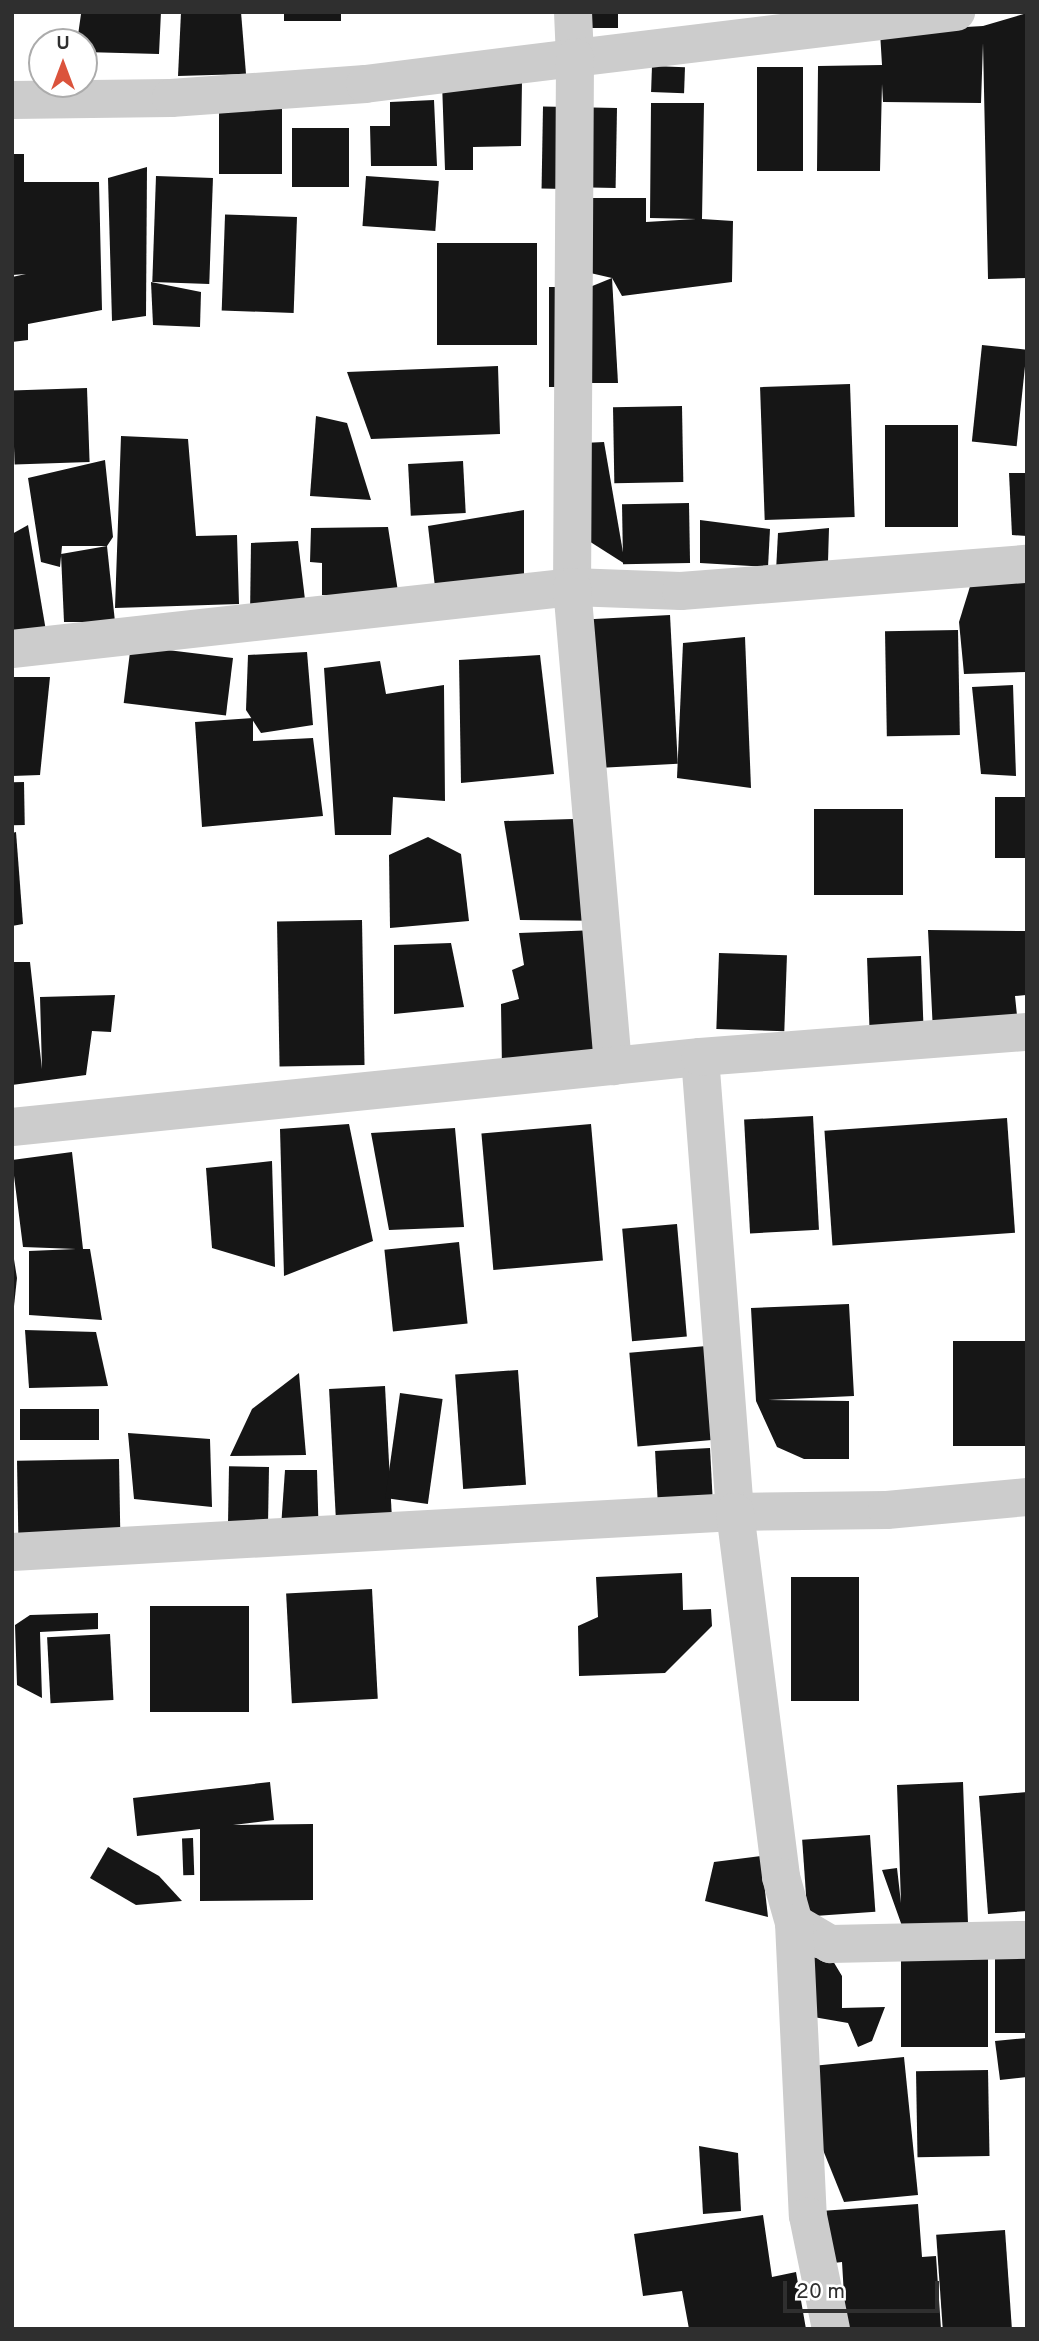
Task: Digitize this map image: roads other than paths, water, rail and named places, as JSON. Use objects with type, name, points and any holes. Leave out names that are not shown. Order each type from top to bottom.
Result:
[{"type":"street","points":[[573,12],[572,587],[613,1066]]},
{"type":"street","points":[[12,100],[171,98],[365,85],[956,12]]},
{"type":"street","points":[[12,649],[572,587],[681,591],[1027,564]]},
{"type":"street","points":[[12,1127],[700,1057],[1027,1032]]},
{"type":"street","points":[[700,1057],[735,1512],[780,1877],[794,1923],[808,2216],[831,2329]]},
{"type":"street","points":[[12,1552],[735,1512],[887,1510],[1027,1497]]},
{"type":"street","points":[[794,1923],[830,1944],[1027,1940]]}]
